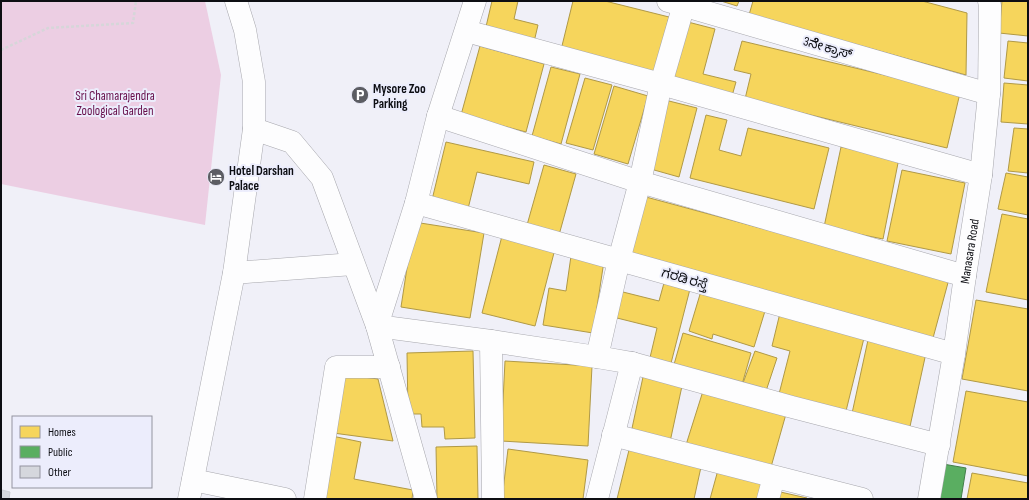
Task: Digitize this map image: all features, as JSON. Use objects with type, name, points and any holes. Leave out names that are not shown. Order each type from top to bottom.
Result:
[{"type":"street","points":[[236,1],[245,30],[254,82],[254,129],[234,273],[191,490],[285,499]]},
{"type":"street","points":[[377,326],[416,203],[438,116],[475,1]]},
{"type":"street","points":[[597,357],[619,260],[640,182],[679,3]]},
{"type":"street","name":"3ನೆೇ ಕ್ರಾಸ್","points":[[679,3],[989,94]]},
{"type":"street","name":"Manasara Road","points":[[929,499],[954,354],[981,175],[989,94],[983,3]]},
{"type":"street","points":[[466,31],[662,84],[981,175]]},
{"type":"street","points":[[438,116],[640,182],[965,276]]},
{"type":"street","points":[[254,129],[292,142],[322,178],[377,326],[426,499]]},
{"type":"street","name":"ಗರಡಿ ರಸ್ತೆ","points":[[416,203],[954,354]]},
{"type":"street","points":[[234,273],[354,264]]},
{"type":"street","points":[[377,326],[491,341],[632,363],[792,407],[939,445]]},
{"type":"street","points":[[491,341],[493,499]]},
{"type":"street","points":[[597,499],[632,363]]},
{"type":"street","points":[[315,499],[336,367],[389,367]]},
{"type":"street","points":[[613,435],[862,499]]},
{"type":"street","points":[[768,499],[774,477]]},
{"type":"path","points":[[1,50],[48,28],[134,23],[136,1]]},
{"type":"green space","name":"Sri Chamarajendra Zoological Garden","points":[[1,1],[205,1],[221,75],[205,225],[1,184]]},
{"type":"building: Homes","points":[[492,1],[518,1],[514,19],[538,25],[534,42],[485,31]]},
{"type":"building: Homes","points":[[573,1],[605,1],[669,17],[654,77],[560,54]]},
{"type":"building: Homes","points":[[721,1],[739,1],[737,6]]},
{"type":"building: Homes","points":[[753,1],[922,1],[967,13],[966,75],[749,15]]},
{"type":"building: Homes","points":[[1002,1],[1028,1],[1028,36],[999,33]]},
{"type":"building: Homes","points":[[684,21],[715,29],[703,74],[736,82],[732,96],[669,80]]},
{"type":"building: Homes","points":[[742,41],[960,93],[947,148],[745,99],[751,74],[734,70]]},
{"type":"building: Homes","points":[[1008,41],[1028,43],[1028,81],[1004,78]]},
{"type":"building: Homes","points":[[480,46],[544,64],[526,132],[461,115]]},
{"type":"building: Homes","points":[[551,67],[580,74],[561,144],[532,136]]},
{"type":"building: Homes","points":[[585,78],[612,85],[593,150],[566,143]]},
{"type":"building: Homes","points":[[1004,83],[1028,85],[1028,124],[1001,122]]},
{"type":"building: Homes","points":[[614,86],[648,96],[628,164],[594,154]]},
{"type":"building: Homes","points":[[665,100],[697,108],[679,177],[647,168]]},
{"type":"building: Homes","points":[[706,115],[727,120],[719,150],[741,156],[748,128],[829,148],[814,209],[690,178]]},
{"type":"building: Homes","points":[[1014,128],[1028,129],[1028,173],[1008,171]]},
{"type":"building: Homes","points":[[446,142],[534,162],[529,184],[477,172],[467,213],[431,204]]},
{"type":"building: Homes","points":[[841,147],[899,158],[883,239],[824,227]]},
{"type":"building: Homes","points":[[544,165],[576,174],[559,235],[527,225]]},
{"type":"building: Homes","points":[[902,170],[965,183],[951,254],[887,241]]},
{"type":"building: Homes","points":[[1006,173],[1028,177],[1028,215],[998,209]]},
{"type":"building: Homes","points":[[646,197],[949,279],[933,338],[630,255]]},
{"type":"building: Homes","points":[[1002,214],[1028,219],[1028,300],[986,292]]},
{"type":"building: Homes","points":[[414,222],[484,233],[470,318],[401,307]]},
{"type":"building: Homes","points":[[502,236],[555,249],[535,326],[482,313]]},
{"type":"building: Homes","points":[[571,256],[604,261],[593,333],[543,325],[549,288],[566,291]]},
{"type":"building: Homes","points":[[664,283],[690,289],[669,371],[648,366],[657,328],[613,317],[619,291],[659,301]]},
{"type":"building: Homes","points":[[701,291],[765,311],[754,347],[713,334],[712,339],[689,331]]},
{"type":"building: Homes","points":[[976,300],[1028,309],[1028,391],[962,379]]},
{"type":"building: Homes","points":[[780,313],[865,334],[846,411],[779,394],[790,351],[772,346]]},
{"type":"building: Homes","points":[[683,333],[751,353],[741,388],[673,368]]},
{"type":"building: Homes","points":[[868,340],[926,353],[909,431],[851,418]]},
{"type":"building: Homes","points":[[473,351],[475,438],[445,439],[444,427],[422,427],[421,414],[408,414],[407,353]]},
{"type":"building: Homes","points":[[755,351],[777,358],[766,391],[743,383]]},
{"type":"building: Homes","points":[[505,361],[592,366],[588,446],[501,441]]},
{"type":"building: Homes","points":[[341,374],[378,379],[393,441],[333,433]]},
{"type":"building: Homes","points":[[643,377],[682,386],[670,442],[631,433]]},
{"type":"building: Homes","points":[[703,391],[786,414],[771,467],[685,448]]},
{"type":"building: Homes","points":[[966,391],[1028,402],[1028,476],[953,462]]},
{"type":"building: Homes","points":[[332,436],[361,442],[354,479],[413,490],[412,499],[330,499],[320,497]]},
{"type":"building: Homes","points":[[477,446],[478,499],[437,499],[436,447]]},
{"type":"building: Homes","points":[[508,449],[588,460],[583,499],[502,499]]},
{"type":"building: Homes","points":[[629,450],[701,467],[694,499],[617,499]]},
{"type":"building: Homes","points":[[718,470],[764,483],[760,499],[710,499]]},
{"type":"building: Homes","points":[[972,473],[1028,483],[1028,499],[967,499]]},
{"type":"building: Homes","points":[[776,491],[807,498],[807,499],[774,499]]},
{"type":"building: Public","points":[[943,464],[966,468],[961,499],[937,499]]},
{"type":"building: Other","points":[[2,490],[10,492],[9,499],[1,499]]},
{"type":"place","name":"Mysore Zoo Parking","points":[[360,95]]},
{"type":"place","name":"Hotel Darshan Palace","points":[[216,177]]}]
